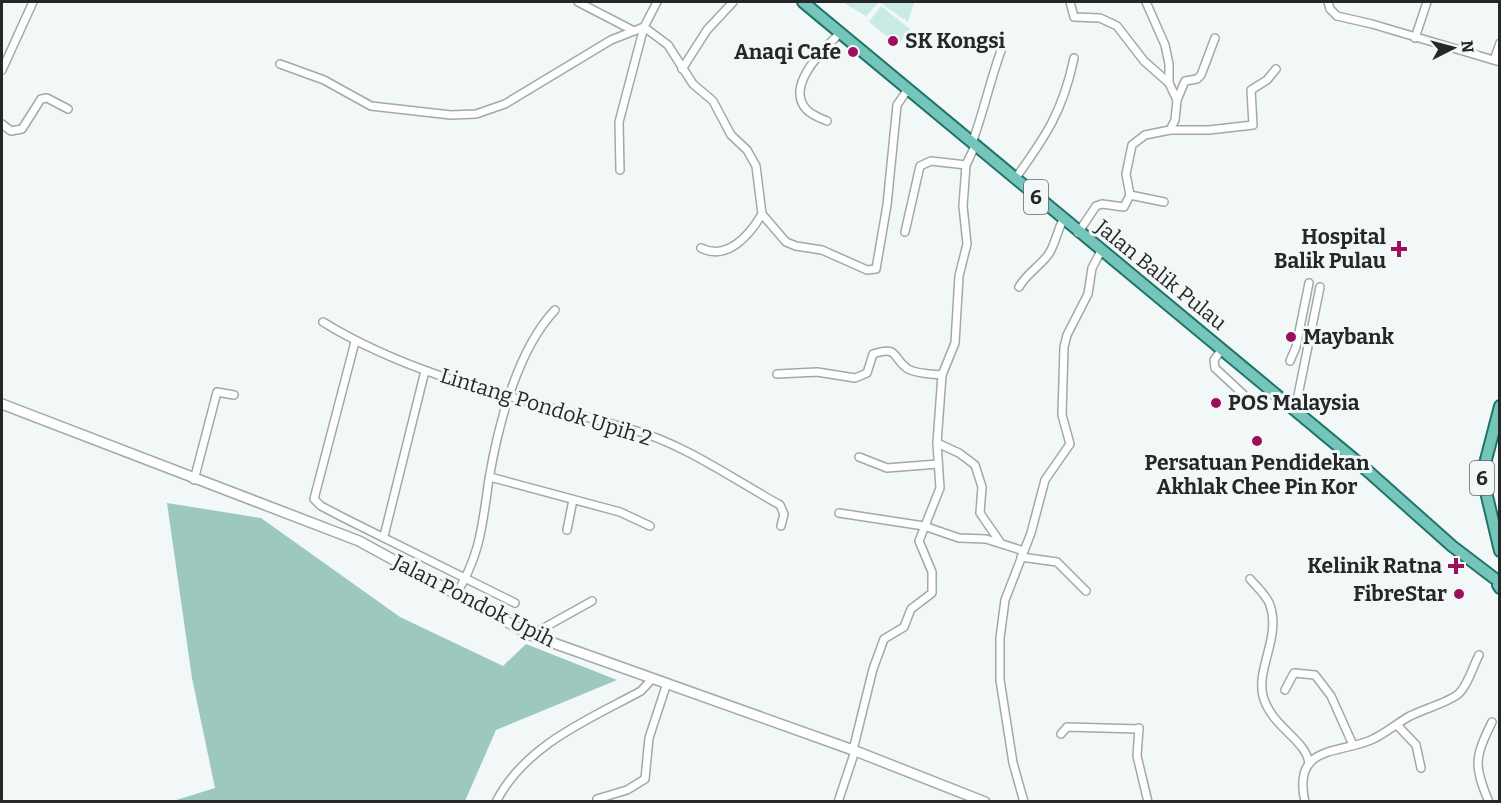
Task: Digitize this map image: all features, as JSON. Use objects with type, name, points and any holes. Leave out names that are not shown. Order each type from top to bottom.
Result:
[{"type":"main road","name":"Jalan Balik Pulau","points":[[803,2],[1078,233],[1295,410],[1415,511],[1452,546],[1498,582]]},
{"type":"main road","name":"Jalan Pondok Upih","points":[[2,404],[194,480],[359,541],[455,596],[531,635],[854,751],[984,801]]},
{"type":"main road","name":"6","points":[[1500,406],[1494,444],[1483,485],[1500,550]]},
{"type":"street","points":[[2,70],[33,2]]},
{"type":"street","points":[[578,2],[634,31]]},
{"type":"street","points":[[620,170],[619,122],[644,27],[657,2]]},
{"type":"street","points":[[682,69],[707,30],[733,2]]},
{"type":"street","points":[[1070,2],[1074,17],[1100,18],[1118,26],[1144,61],[1169,83]]},
{"type":"street","points":[[1146,2],[1168,54],[1169,83],[1177,100]]},
{"type":"street","points":[[1328,2],[1336,16],[1372,24],[1497,61],[1500,43]]},
{"type":"street","points":[[1415,38],[1427,2]]},
{"type":"street","points":[[280,64],[324,80],[371,106],[451,115],[476,114],[505,104],[598,47],[644,27]]},
{"type":"street","points":[[644,27],[668,45],[693,84],[719,108],[731,135],[747,150],[756,166],[762,214],[790,244],[814,248],[867,270],[876,269],[887,205],[897,105],[908,89]]},
{"type":"street","points":[[827,121],[808,111],[801,101],[800,90],[809,68],[840,33]]},
{"type":"street","points":[[1170,130],[1175,120],[1177,100],[1185,81],[1197,79],[1201,75],[1215,38]]},
{"type":"street","points":[[838,801],[854,751],[873,669],[884,639],[904,627],[911,609],[932,593],[932,572],[919,542],[940,488],[937,443],[942,375],[957,332],[959,276],[966,244],[963,206],[966,165],[987,104],[988,86],[1002,48]]},
{"type":"street","points":[[1015,179],[1044,139],[1063,103],[1074,58]]},
{"type":"street","points":[[1078,233],[1096,206],[1102,204],[1124,207],[1130,195],[1126,174],[1132,145],[1145,135],[1170,130],[1209,130],[1253,125],[1251,90],[1267,80],[1276,69]]},
{"type":"street","points":[[2,124],[11,131],[22,129],[41,99],[48,98],[68,109]]},
{"type":"street","points":[[905,232],[920,166],[931,161],[966,165]]},
{"type":"street","points":[[1130,195],[1164,202]]},
{"type":"street","points":[[701,248],[714,253],[724,251],[748,234],[762,214]]},
{"type":"street","points":[[1019,287],[1028,273],[1051,251],[1055,235],[1063,220]]},
{"type":"street","points":[[1024,801],[1013,763],[1004,703],[999,649],[1005,600],[1045,480],[1070,444],[1062,415],[1064,347],[1067,335],[1088,294],[1092,268],[1101,251]]},
{"type":"street","points":[[1290,361],[1296,347],[1309,283]]},
{"type":"street","points":[[1295,410],[1320,287]]},
{"type":"street","points":[[455,596],[465,579],[483,534],[490,477],[509,398],[534,338],[555,310]]},
{"type":"street","name":"Lintang Pondok Upih 2","points":[[323,322],[355,342],[425,371],[509,398],[631,429],[672,446],[780,505],[784,514],[781,525]]},
{"type":"street","points":[[355,342],[314,495],[321,506],[515,603]]},
{"type":"street","points":[[1221,350],[1214,360],[1215,368],[1243,394]]},
{"type":"street","points":[[777,374],[812,372],[858,378],[867,373],[873,354],[889,351],[894,352],[911,370],[942,375]]},
{"type":"street","points":[[384,536],[425,371]]},
{"type":"street","points":[[194,480],[217,392],[234,394]]},
{"type":"street","points":[[937,443],[959,453],[975,465],[982,487],[980,513],[985,524],[1002,544]]},
{"type":"street","points":[[859,457],[887,468],[938,464]]},
{"type":"street","points":[[490,477],[620,512],[650,526]]},
{"type":"street","points":[[567,530],[573,500]]},
{"type":"street","points":[[839,513],[924,526],[959,538],[986,539],[1002,544],[1022,554],[1057,562],[1086,591]]},
{"type":"street","points":[[1250,579],[1270,604],[1274,636],[1265,668],[1263,696],[1271,714],[1289,736],[1307,751],[1309,764],[1304,778],[1305,801]]},
{"type":"street","points":[[531,635],[592,601]]},
{"type":"street","points":[[1309,764],[1325,751],[1376,738],[1424,709],[1458,695],[1479,655]]},
{"type":"street","points":[[1285,690],[1294,673],[1315,675],[1331,696],[1353,745]]},
{"type":"street","points":[[496,801],[504,785],[523,764],[547,744],[641,692],[652,679]]},
{"type":"street","points":[[597,799],[627,790],[645,779],[649,738],[667,683]]},
{"type":"street","points":[[1489,801],[1480,783],[1476,758],[1492,722]]},
{"type":"street","points":[[1397,725],[1416,746],[1421,768]]},
{"type":"street","points":[[1061,734],[1067,727],[1139,727],[1137,756],[1148,801]]},
{"type":"green space","points":[[842,2],[879,2],[866,16]]},
{"type":"green space","points":[[879,2],[914,2],[908,22]]},
{"type":"green space","points":[[881,6],[910,29],[898,45],[869,22]]},
{"type":"green space","points":[[167,503],[261,518],[400,617],[503,666],[526,644],[617,680],[496,730],[465,801],[173,801],[215,788],[192,678]]},
{"type":"place","name":"SK Kongsi","points":[[893,41]]},
{"type":"place","name":"Anaqi Cafe","points":[[853,52]]},
{"type":"place","name":"Hospital Balik Pulau","points":[[1399,249]]},
{"type":"place","name":"Maybank","points":[[1291,337]]},
{"type":"place","name":"POS Malaysia","points":[[1216,403]]},
{"type":"place","name":"Persatuan Pendidekan Akhlak Chee Pin Kor","points":[[1257,441]]},
{"type":"place","name":"Kelinik Ratna","points":[[1456,566]]},
{"type":"place","name":"FibreStar","points":[[1459,594]]}]
